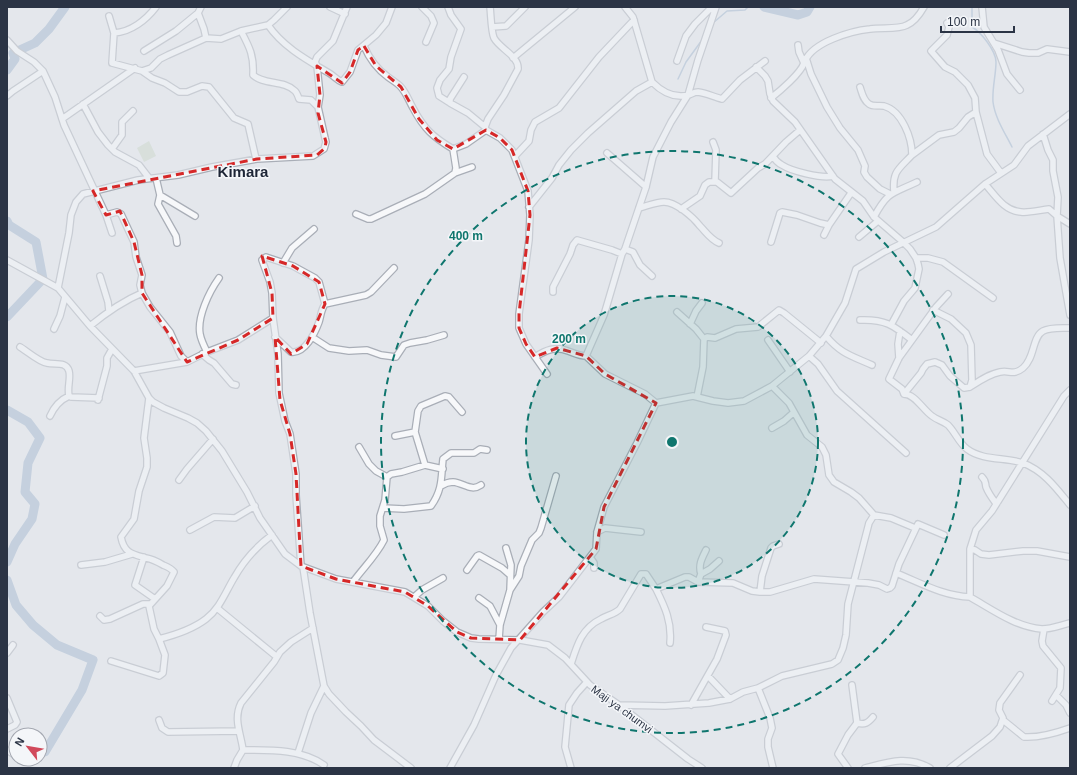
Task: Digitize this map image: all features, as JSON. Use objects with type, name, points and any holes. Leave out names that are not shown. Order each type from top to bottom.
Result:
[{"type":"street","points":[[114,33],[122,33],[138,25],[156,7]]},
{"type":"street","points":[[144,51],[176,30],[198,13],[201,7]]},
{"type":"street","points":[[142,71],[151,68],[160,59],[206,38],[218,39],[241,31],[268,25],[287,7]]},
{"type":"street","points":[[330,7],[345,14]]},
{"type":"street","points":[[58,288],[73,206],[83,194],[149,178],[178,176],[212,167],[256,159],[313,156],[317,155],[324,149],[326,142],[318,107],[320,95],[315,60],[333,41],[347,7]]},
{"type":"street","points":[[268,25],[278,38],[305,59],[332,74],[342,82],[350,72],[358,50],[376,35],[386,23],[392,7]]},
{"type":"street","points":[[422,7],[431,16],[434,23],[426,42]]},
{"type":"street","points":[[448,7],[451,15],[461,29],[451,57],[449,69],[440,80],[437,88],[439,96],[468,114],[500,138],[512,150],[515,156],[528,191],[530,207],[529,240],[519,314],[519,328],[526,344],[547,374]]},
{"type":"street","points":[[453,149],[466,144],[486,129],[488,119],[518,70],[517,63],[494,38],[490,7]]},
{"type":"street","points":[[492,27],[506,26],[525,7]]},
{"type":"street","points":[[513,58],[575,7]]},
{"type":"street","points":[[626,7],[634,20],[652,82],[659,90],[668,94],[678,96],[696,92],[722,99],[740,80],[765,61]]},
{"type":"street","points":[[677,60],[686,36],[695,24],[712,7]]},
{"type":"street","points":[[586,356],[604,315],[622,254],[646,187],[653,157],[671,122],[688,95],[716,7]]},
{"type":"street","points":[[771,98],[802,68],[805,60],[819,46],[849,33],[870,28],[901,28],[908,25],[924,7]]},
{"type":"street","points":[[982,7],[984,27],[994,43],[1007,74],[1020,90]]},
{"type":"street","points":[[198,13],[206,38]]},
{"type":"street","points":[[109,16],[114,33],[112,63],[142,71],[179,92],[187,92],[202,86],[209,87],[234,118],[248,124],[256,159]]},
{"type":"street","points":[[515,156],[529,141],[534,122],[559,108],[603,52],[634,20]]},
{"type":"street","points":[[947,23],[949,27],[947,35],[931,51],[945,67],[955,72],[968,85],[975,98],[976,112],[987,154],[1001,173]]},
{"type":"street","points":[[241,31],[248,44],[254,61],[253,75],[257,78],[294,90],[300,99],[311,100],[318,107]]},
{"type":"street","points":[[7,40],[17,51],[34,62],[43,71],[93,191],[106,215],[112,233]]},
{"type":"street","points":[[994,43],[1022,52],[1038,53],[1047,49],[1070,52]]},
{"type":"street","points":[[798,45],[799,52],[805,60],[827,107],[840,128],[862,157],[865,166],[864,172],[867,177],[886,193],[892,193]]},
{"type":"street","points":[[364,46],[368,56],[376,66],[401,87],[419,119],[432,136],[453,149],[456,168],[455,173]]},
{"type":"street","points":[[756,67],[768,81],[771,98],[796,122],[800,130],[833,176],[863,202],[876,219],[903,242],[916,258],[918,264],[916,288],[904,301],[891,325]]},
{"type":"street","points":[[62,119],[119,81],[135,68]]},
{"type":"street","points":[[7,96],[43,71]]},
{"type":"street","points":[[450,103],[450,99],[464,77]]},
{"type":"street","points":[[530,207],[571,150],[636,91],[652,82]]},
{"type":"street","points":[[860,87],[864,99],[868,103],[872,105],[884,106],[892,110],[902,120],[912,142],[912,155]]},
{"type":"street","points":[[83,104],[98,132],[112,149],[139,165],[149,178]]},
{"type":"street","points":[[112,149],[122,135],[122,122],[132,111]]},
{"type":"street","points":[[892,193],[894,176],[912,155],[939,135],[954,132],[968,117],[976,112]]},
{"type":"street","points":[[656,403],[693,396],[728,403],[744,402],[772,386],[809,356],[821,343],[845,303],[856,269],[903,242],[936,227],[985,184],[1014,165],[1028,146],[1070,114]]},
{"type":"street","points":[[681,209],[700,196],[705,185],[709,182],[715,181],[731,193],[800,130]]},
{"type":"street","points":[[1043,134],[1053,160],[1053,171],[1058,198],[1057,216],[1061,264],[1070,315]]},
{"type":"street","points":[[713,142],[716,150],[715,181]]},
{"type":"street","points":[[607,153],[646,187]]},
{"type":"street","points":[[773,156],[777,162],[789,169],[822,177],[833,176]]},
{"type":"street","points":[[356,214],[368,219],[377,216],[425,194],[455,173],[472,167]]},
{"type":"street","points":[[156,178],[160,195],[158,204],[176,236],[177,243]]},
{"type":"street","points":[[860,237],[876,219],[882,202],[892,193],[917,182]]},
{"type":"street","points":[[985,184],[1001,203],[1010,209],[1021,212],[1049,208],[1057,216],[1070,224]]},
{"type":"street","points":[[824,235],[829,225],[851,193]]},
{"type":"street","points":[[160,195],[195,216]]},
{"type":"street","points":[[639,208],[664,202],[681,209],[697,222],[709,236],[718,243]]},
{"type":"street","points":[[106,215],[119,212],[132,237],[136,257],[142,275],[140,285],[142,293],[170,332],[181,356],[187,362]]},
{"type":"street","points":[[771,242],[780,213],[782,212],[829,225]]},
{"type":"street","points":[[283,263],[292,248],[314,229]]},
{"type":"street","points":[[553,292],[573,245],[577,240],[622,254]]},
{"type":"street","points":[[625,249],[633,252],[640,265],[652,276]]},
{"type":"street","points":[[275,337],[288,351],[293,353],[303,347],[312,337],[325,304],[319,282],[315,278],[266,257],[262,260],[270,282],[272,293],[273,318],[280,400],[290,434],[296,474],[296,495],[302,567],[324,686],[329,694],[374,740],[411,768]]},
{"type":"street","points":[[916,258],[928,258],[943,262],[993,298]]},
{"type":"street","points":[[7,260],[58,288],[90,326],[134,371],[149,398],[144,438],[147,467],[139,491],[134,519],[121,537],[122,544],[126,550],[132,554],[144,557],[170,568],[174,572],[167,586],[150,604],[143,604],[110,619],[104,620],[100,616]]},
{"type":"street","points":[[325,304],[366,295],[371,292],[394,268]]},
{"type":"street","points":[[100,276],[108,302],[109,312]]},
{"type":"street","points":[[219,278],[210,292],[200,321],[200,335],[204,353],[209,360],[214,363],[232,384],[236,385]]},
{"type":"street","points":[[90,326],[132,297],[142,293]]},
{"type":"street","points":[[904,394],[902,389],[889,379],[899,358],[933,310],[948,294]]},
{"type":"street","points":[[54,329],[60,316],[65,297]]},
{"type":"street","points":[[690,324],[696,311],[702,303]]},
{"type":"street","points":[[704,338],[715,338],[736,329],[758,327],[779,310],[821,343]]},
{"type":"street","points":[[933,310],[952,319],[966,333],[971,345],[972,380],[970,387]]},
{"type":"street","points":[[677,312],[704,338],[703,367],[697,397]]},
{"type":"street","points":[[134,371],[187,362],[204,353],[238,340],[273,318]]},
{"type":"street","points":[[860,320],[880,321],[891,325],[912,340]]},
{"type":"street","points":[[904,394],[927,364],[935,362],[942,365],[956,383],[964,388],[970,387],[999,372],[1014,373],[1030,361],[1037,337],[1041,332],[1070,328]]},
{"type":"street","points":[[899,358],[898,344],[900,331]]},
{"type":"street","points":[[312,337],[329,348],[348,351],[367,350],[381,355],[396,357],[404,345],[434,338],[444,334]]},
{"type":"street","points":[[826,336],[841,352],[872,365]]},
{"type":"street","points":[[768,340],[790,372]]},
{"type":"street","points":[[20,347],[45,363],[61,364],[66,366],[70,377],[69,396]]},
{"type":"street","points":[[535,357],[548,350],[557,348],[579,356],[586,356],[605,374],[645,394],[656,403]]},
{"type":"street","points":[[50,416],[63,398],[69,396],[98,400],[107,366],[107,358],[112,349]]},
{"type":"street","points":[[809,356],[818,364],[836,391],[906,453]]},
{"type":"street","points":[[772,386],[789,403],[807,435],[822,447],[826,455],[829,475],[834,482],[859,498],[874,515],[891,518],[915,528]]},
{"type":"street","points":[[970,597],[970,549],[976,530],[992,511],[1064,396],[1070,390]]},
{"type":"street","points":[[904,394],[908,394],[913,397],[926,412],[947,425],[966,448],[978,455],[1023,463],[1042,474],[1052,483],[1070,506]]},
{"type":"street","points":[[425,465],[415,432],[418,411],[421,406],[445,396],[449,397],[462,412]]},
{"type":"street","name":"Maji ya chumvi","points":[[149,398],[157,405],[197,423],[213,440],[222,451],[255,506],[260,518],[285,554],[302,567],[336,579],[405,592],[428,606],[457,632],[480,639],[520,640],[548,645],[565,658],[586,682],[619,704],[688,759],[702,768]]},
{"type":"street","points":[[450,768],[482,708],[496,675],[512,648],[520,640],[521,636],[528,628],[559,597],[596,549],[597,532],[604,507],[656,403]]},
{"type":"street","points":[[772,428],[784,422],[793,412]]},
{"type":"street","points":[[395,436],[415,432]]},
{"type":"street","points":[[179,480],[213,440]]},
{"type":"street","points":[[359,447],[369,464],[376,471],[387,476],[425,465],[443,469]]},
{"type":"street","points":[[383,508],[399,509],[431,506],[441,486],[443,459],[445,456],[451,453],[474,453],[480,449],[487,450]]},
{"type":"street","points":[[353,582],[372,560],[384,540],[380,526],[380,516],[383,508],[387,476]]},
{"type":"street","points":[[499,639],[500,625],[510,590],[518,576],[532,540],[539,534],[556,476]]},
{"type":"street","points":[[982,477],[986,480],[986,488],[995,502],[998,501]]},
{"type":"street","points":[[441,486],[453,482],[471,488],[476,488],[481,485]]},
{"type":"street","points":[[190,530],[214,517],[235,518],[255,506]]},
{"type":"street","points":[[619,704],[648,706],[709,704],[730,699],[743,692],[758,688],[782,676],[824,666],[838,660],[846,635],[848,604],[869,523],[874,515]]},
{"type":"street","points":[[656,589],[685,577],[689,577],[698,582],[733,583],[752,591],[760,592],[770,592],[814,579],[868,583],[887,589],[890,588],[918,524],[944,534]]},
{"type":"street","points":[[597,532],[604,528],[641,532]]},
{"type":"street","points":[[159,639],[177,634],[206,619],[217,608],[245,562],[259,545],[272,535]]},
{"type":"street","points":[[760,592],[762,576],[771,548],[779,544]]},
{"type":"street","points":[[506,548],[511,565],[510,590]]},
{"type":"street","points":[[970,549],[976,550],[981,554],[989,555],[1037,551],[1070,557]]},
{"type":"street","points":[[702,574],[700,562],[706,550]]},
{"type":"street","points":[[81,565],[105,562],[132,554]]},
{"type":"street","points":[[468,570],[479,555],[502,568],[510,575]]},
{"type":"street","points":[[144,557],[135,581],[135,585],[155,600]]},
{"type":"street","points":[[590,557],[594,563],[594,568]]},
{"type":"street","points":[[698,582],[702,574],[718,561]]},
{"type":"street","points":[[896,573],[944,593],[970,597],[1016,623],[1044,629],[1070,623]]},
{"type":"street","points":[[571,664],[579,640],[586,629],[601,619],[617,612],[642,574],[646,574],[663,602],[670,623],[670,643]]},
{"type":"street","points":[[414,597],[422,590],[443,578]]},
{"type":"street","points":[[479,598],[490,606],[500,625]]},
{"type":"street","points":[[111,661],[159,676],[163,673],[164,656],[159,639],[154,629],[149,606],[150,604]]},
{"type":"street","points":[[217,608],[277,657]]},
{"type":"street","points":[[692,705],[721,653],[726,635],[725,631],[706,627]]},
{"type":"street","points":[[234,768],[243,750],[241,735],[238,730],[238,710],[241,704],[280,652],[291,642],[313,628]]},
{"type":"street","points":[[1044,629],[1042,641],[1043,646],[1061,668],[1060,688],[1052,701]]},
{"type":"street","points":[[7,653],[13,645]]},
{"type":"street","points":[[1020,675],[1000,703],[999,710],[1003,720],[1024,737],[1034,737],[1070,728]]},
{"type":"street","points":[[708,676],[730,699]]},
{"type":"street","points":[[571,768],[565,746],[569,705],[586,682]]},
{"type":"street","points":[[848,768],[838,754],[848,735],[857,723],[852,685]]},
{"type":"street","points":[[298,753],[311,713],[324,686]]},
{"type":"street","points":[[758,688],[770,718],[772,728],[768,739],[768,747],[773,768]]},
{"type":"street","points":[[1056,695],[1066,705],[1070,713]]},
{"type":"street","points":[[7,698],[17,722],[15,725],[7,729]]},
{"type":"street","points":[[857,723],[863,725],[869,722],[873,717]]},
{"type":"street","points":[[159,720],[162,728],[168,732],[238,730]]},
{"type":"street","points":[[950,768],[992,736],[1000,727],[1003,720]]},
{"type":"street","points":[[243,750],[267,750],[298,753],[316,759],[324,765]]},
{"type":"street","points":[[865,768],[887,762],[910,761],[923,764],[930,768]]},
{"type":"highlighted area","points":[[364,46],[376,66],[401,87],[419,119],[437,140],[453,149],[486,130],[500,138],[512,150],[528,191],[530,215],[519,314],[519,328],[526,344],[535,357],[557,348],[586,356],[605,374],[656,403],[604,507],[596,549],[520,640],[471,638],[457,632],[428,606],[405,592],[336,579],[301,566],[296,474],[290,434],[280,400],[275,337],[291,354],[307,344],[325,304],[319,282],[293,266],[262,256],[272,293],[273,318],[238,340],[187,362],[142,293],[142,275],[134,242],[120,211],[106,215],[93,191],[257,159],[317,155],[325,148],[326,142],[318,113],[320,95],[317,66],[342,83],[350,72],[358,50]]},
{"type":"green space","points":[[149,141],[156,156],[144,162],[137,148]]},
{"type":"waterway","points":[[7,70],[15,59],[13,53],[35,43],[49,29],[65,7]]},
{"type":"waterway","points":[[713,23],[727,11],[745,10],[748,7]]},
{"type":"waterway","points":[[764,7],[798,15],[807,12],[810,7]]},
{"type":"waterway","points":[[972,7],[972,27],[980,33],[994,53],[996,62],[993,97],[994,108],[1012,147]]},
{"type":"waterway","points":[[678,79],[686,62],[702,40]]},
{"type":"waterway","points":[[7,221],[9,225],[36,242],[43,279],[7,317]]},
{"type":"waterway","points":[[7,410],[28,422],[40,438],[28,463],[25,492],[35,504],[32,519],[15,544],[7,562]]},
{"type":"waterway","points":[[7,580],[16,605],[33,625],[57,645],[93,660],[82,690],[48,747]]},
{"type":"district","name":"Kimara","points":[[243,171]]}]
